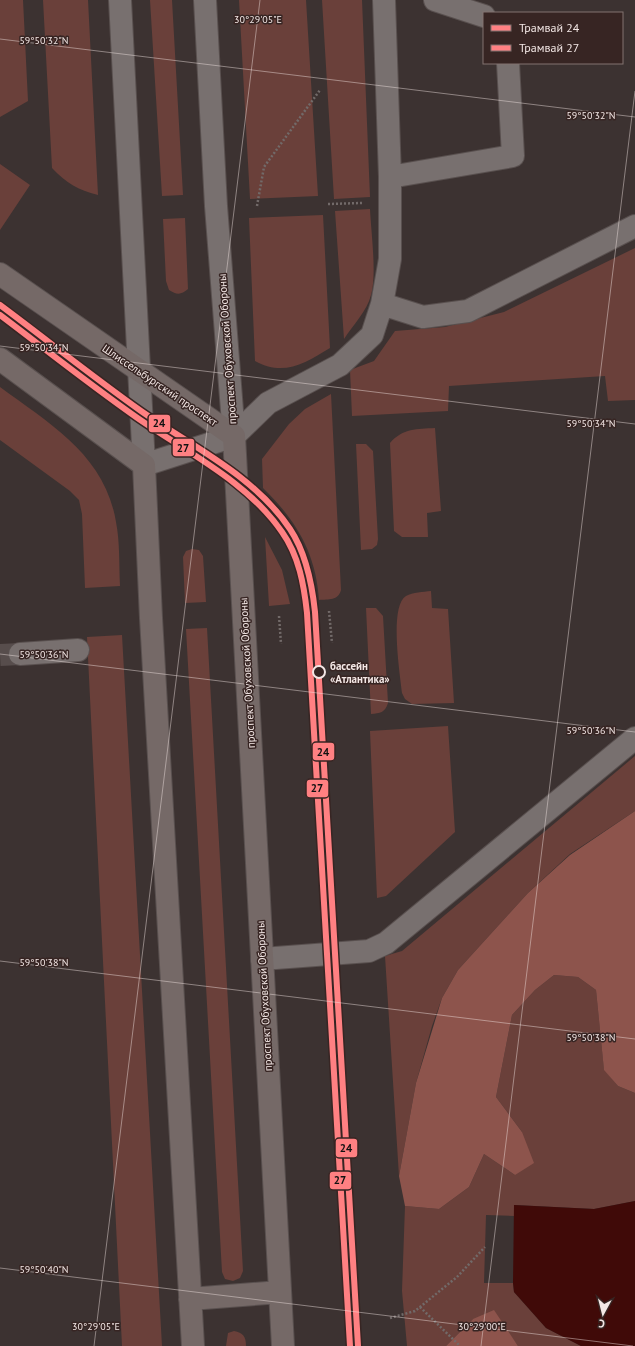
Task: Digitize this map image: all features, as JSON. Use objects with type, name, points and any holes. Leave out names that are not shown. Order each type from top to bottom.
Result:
[{"type":"main road","name":"Шлиссельбургский проспект","points":[[0,274],[234,436]]},
{"type":"main road","points":[[0,359],[144,465],[151,626],[193,1346]]},
{"type":"main road","name":"проспект Обуховской Обороны","points":[[234,436],[283,1346]]},
{"type":"main road","points":[[190,1299],[280,1292]]},
{"type":"street","points":[[120,0],[144,465]]},
{"type":"street","name":"проспект Обуховской Обороны","points":[[205,0],[216,206],[234,436]]},
{"type":"street","points":[[234,436],[268,403],[340,366],[372,335],[382,304],[390,259],[390,177],[384,0]]},
{"type":"street","points":[[436,0],[483,16]]},
{"type":"street","points":[[390,177],[513,156],[508,64]]},
{"type":"street","points":[[382,304],[423,317],[468,312],[635,226]]},
{"type":"street","name":"Шлиссельбургский проспект","points":[[144,465],[234,436]]},
{"type":"street","points":[[20,654],[78,650]]},
{"type":"street","points":[[262,960],[370,951],[386,943],[635,738]]},
{"type":"path","points":[[257,206],[264,167],[320,90]]},
{"type":"path","points":[[328,204],[390,202]]},
{"type":"path","points":[[329,611],[332,643]]},
{"type":"path","points":[[279,616],[281,644]]},
{"type":"path","points":[[390,1318],[415,1311],[457,1277],[485,1247]]},
{"type":"path","points":[[420,1307],[460,1346]]},
{"type":"shaded area","points":[[0,0],[23,0],[28,101],[0,117]]},
{"type":"shaded area","points":[[43,0],[88,0],[98,195],[84,191],[73,185],[62,178],[52,168]]},
{"type":"shaded area","points":[[150,0],[172,0],[183,195],[162,196]]},
{"type":"shaded area","points":[[239,0],[306,0],[318,196],[250,199]]},
{"type":"shaded area","points":[[322,0],[362,0],[370,197],[334,199]]},
{"type":"shaded area","points":[[0,164],[30,185],[0,230]]},
{"type":"shaded area","points":[[370,209],[374,265],[373,286],[366,307],[344,339],[335,211]]},
{"type":"shaded area","points":[[323,215],[330,348],[312,359],[294,366],[275,368],[266,366],[255,361],[249,218]]},
{"type":"shaded area","points":[[185,218],[188,289],[181,293],[174,293],[169,290],[166,281],[163,219]]},
{"type":"shaded area","points":[[635,248],[635,400],[608,401],[605,376],[449,386],[448,411],[352,416],[350,370],[374,361],[395,331],[445,327],[504,312]]},
{"type":"shaded area","points":[[0,387],[38,414],[73,443],[88,460],[100,478],[110,498],[116,522],[119,546],[120,586],[85,588],[82,514],[79,500],[70,491],[0,440]]},
{"type":"shaded area","points":[[331,394],[341,590],[340,594],[335,598],[319,600],[314,567],[302,538],[285,512],[263,488],[262,459],[289,424],[305,409]]},
{"type":"shaded area","points":[[435,428],[441,511],[427,513],[428,537],[402,537],[394,531],[390,443],[400,434],[411,430]]},
{"type":"shaded area","points":[[356,444],[366,444],[373,451],[378,539],[377,545],[372,549],[361,550]]},
{"type":"shaded area","points":[[265,537],[282,570],[290,604],[269,606]]},
{"type":"shaded area","points":[[192,549],[199,550],[203,556],[206,602],[185,603],[183,557],[186,551]]},
{"type":"shaded area","points":[[431,591],[432,608],[448,609],[454,703],[412,704],[405,699],[402,693],[397,641],[398,613],[401,602],[406,596]]},
{"type":"shaded area","points":[[366,608],[376,608],[383,616],[388,703],[382,712],[371,714]]},
{"type":"shaded area","points":[[207,628],[243,1271],[240,1278],[233,1281],[225,1279],[222,1272],[186,629]]},
{"type":"shaded area","points":[[122,635],[162,1346],[122,1346],[87,637]]},
{"type":"shaded area","points":[[448,726],[455,832],[386,896],[377,898],[370,731]]},
{"type":"shaded area","points":[[635,756],[635,811],[570,854],[528,893],[458,970],[442,998],[432,1026],[416,1083],[399,1176],[385,956],[402,951]]},
{"type":"shaded area","points":[[635,811],[635,1093],[618,1086],[604,1070],[596,990],[578,977],[554,975],[535,990],[512,1015],[496,1097],[522,1132],[534,1163],[515,1175],[484,1154],[469,1187],[439,1209],[405,1206],[399,1176],[416,1083],[442,998],[458,970],[528,893],[570,855]]},
{"type":"shaded area","points":[[554,975],[578,977],[596,990],[604,1069],[618,1086],[635,1093],[635,1201],[594,1209],[515,1205],[514,1216],[486,1215],[484,1283],[513,1283],[514,1292],[546,1328],[581,1346],[518,1346],[510,1335],[473,1319],[446,1346],[407,1346],[402,1291],[405,1206],[439,1209],[469,1187],[484,1154],[515,1175],[522,1132],[496,1097],[512,1015],[535,990]]},
{"type":"shaded area","points":[[635,1201],[635,1346],[581,1346],[546,1328],[514,1292],[514,1205],[594,1209]]},
{"type":"shaded area","points":[[494,1310],[518,1346],[446,1346],[473,1319]]},
{"type":"shaded area","points":[[234,1331],[243,1336],[246,1346],[226,1346],[228,1333]]},
{"type":"tunnel","points":[[0,655],[20,654]]},
{"type":"tram line","name":"24","points":[[0,305],[141,411],[201,449],[240,477],[259,493],[275,510],[296,538],[304,558],[310,579],[315,612],[358,1346]]},
{"type":"tram line","name":"27","points":[[0,315],[119,405],[234,482],[268,514],[288,541],[297,561],[307,613],[350,1346]]},
{"type":"place","name":"бассейн «Атлантика»","points":[[319,672]]}]
